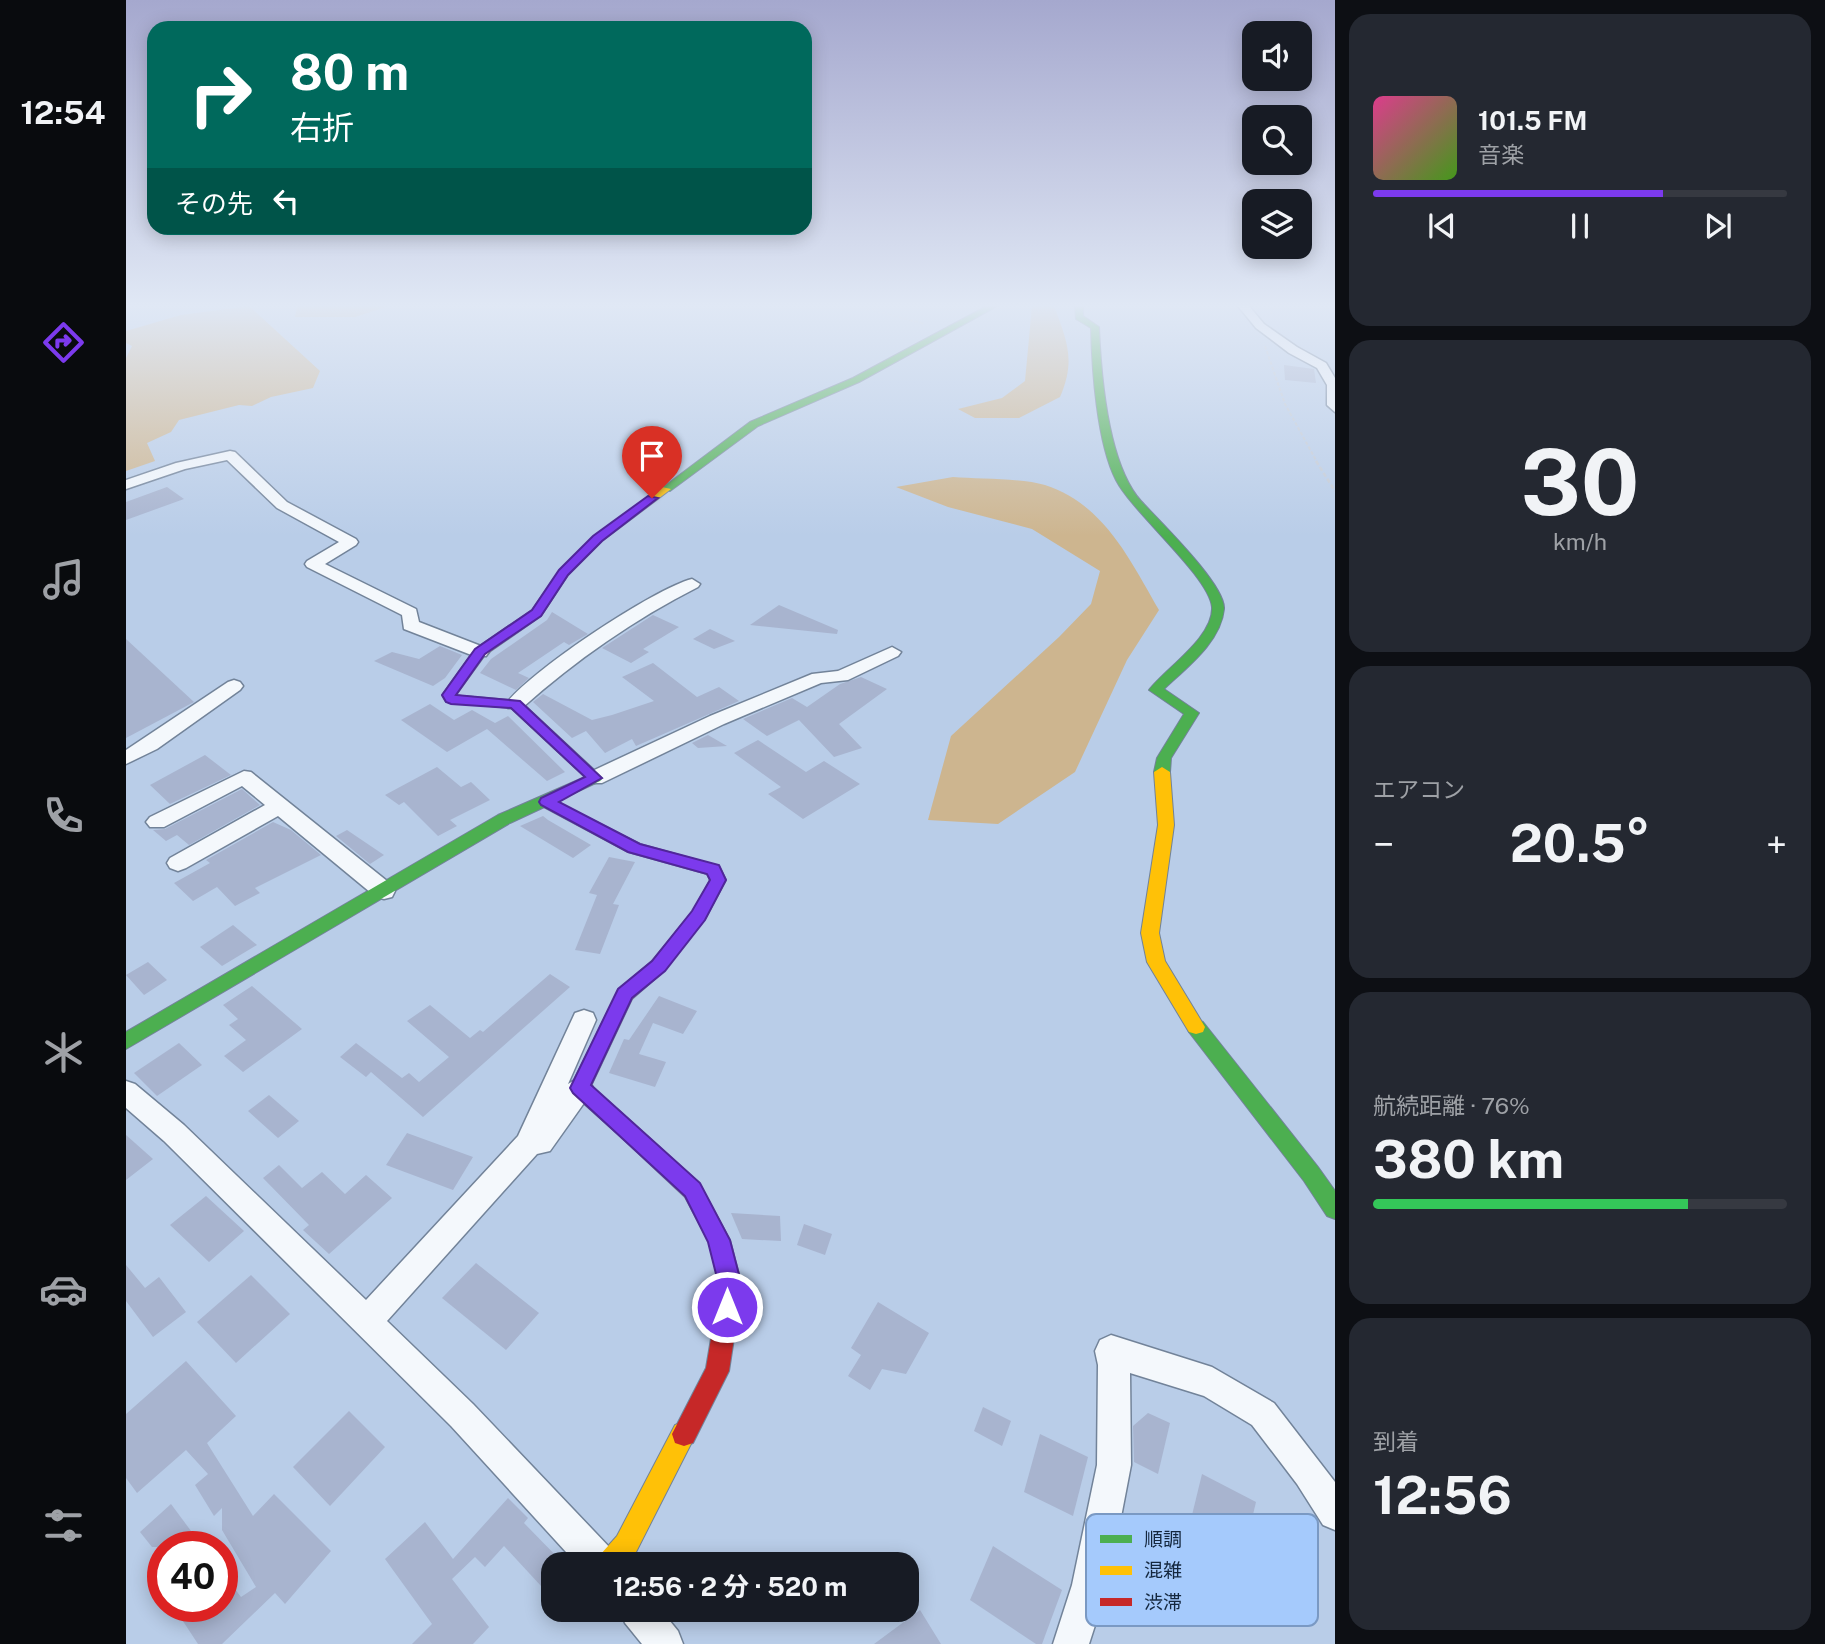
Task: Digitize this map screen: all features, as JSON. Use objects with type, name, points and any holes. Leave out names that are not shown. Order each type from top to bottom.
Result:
[{"type":"street","points":[[595,778],[515,704],[451,699],[449,695],[480,652],[537,613],[564,573],[598,539],[754,424],[850,383]]},
{"type":"street","points":[[1099,383],[1105,426],[1124,488],[1204,581],[1218,604],[1218,612],[1199,649],[1156,690],[1182,705],[1192,715],[1164,758],[1160,781],[1166,825],[1150,933],[1156,962],[1175,997],[1208,1045],[1311,1174],[1335,1209]]},
{"type":"street","points":[[1332,383],[1335,408]]},
{"type":"street","points":[[126,485],[192,463],[230,455],[282,505],[350,542],[313,564],[410,613],[410,625],[480,652]]},
{"type":"street","points":[[515,704],[580,648],[662,598],[692,584]]},
{"type":"street","points":[[126,1041],[504,819],[547,802],[717,720],[818,678],[842,676],[892,652]]},
{"type":"street","points":[[126,758],[150,745],[234,686]]},
{"type":"street","points":[[157,822],[244,777],[384,891]]},
{"type":"street","points":[[528,1144],[539,1145],[580,1088],[625,994],[659,966],[699,915],[718,880],[713,870],[634,848],[547,802]]},
{"type":"street","points":[[178,863],[279,806]]},
{"type":"street","points":[[367,1321],[528,1144],[584,1020]]},
{"type":"street","points":[[580,1088],[692,1190],[719,1240],[731,1286],[717,1371],[626,1545],[620,1552]]},
{"type":"street","points":[[126,1092],[174,1133],[462,1415],[589,1552]]},
{"type":"street","points":[[1104,1514],[1114,1465],[1114,1365],[1111,1351],[1212,1383],[1263,1414],[1309,1472],[1335,1513]]},
{"type":"street","points":[[1071,1644],[1086,1597]]},
{"type":"street","points":[[648,1622],[665,1644]]},
{"type":"path","points":[[1273,383],[1307,447],[1335,491]]},
{"type":"shaded area","points":[[126,383],[315,383],[313,388],[271,397],[252,406],[239,405],[179,420],[171,432],[147,443],[155,461],[126,471]]},
{"type":"shaded area","points":[[1023,383],[1065,383],[1060,397],[1019,418],[975,418],[958,409],[1002,398]]},
{"type":"shaded area","points":[[953,477],[1035,483],[1066,494],[1084,506],[1113,536],[1159,610],[1127,660],[1075,772],[998,824],[928,820],[951,736],[1091,604],[1100,571],[1032,529],[948,507],[896,487]]},
{"type":"building","points":[[167,487],[184,499],[126,520],[126,502]]},
{"type":"building","points":[[779,605],[838,630],[837,634],[750,625]]},
{"type":"building","points":[[552,612],[588,634],[569,645],[564,642],[518,673],[529,678],[516,690],[480,673],[491,659],[547,620]]},
{"type":"building","points":[[653,615],[679,627],[643,649],[649,652],[631,663],[602,648]]},
{"type":"building","points":[[710,629],[735,641],[714,649],[693,639]]},
{"type":"building","points":[[126,639],[194,702],[126,738]]},
{"type":"building","points":[[440,646],[462,655],[445,678],[433,686],[374,661],[392,652],[419,659]]},
{"type":"building","points":[[653,663],[697,697],[719,687],[739,701],[636,746],[632,739],[605,753],[586,731],[572,738],[533,702],[543,694],[592,720],[612,715],[654,701],[622,677]]},
{"type":"building","points":[[861,677],[887,689],[839,724],[862,748],[834,757],[799,720],[767,736],[743,719],[792,698],[807,707],[840,684]]},
{"type":"building","points":[[430,704],[454,720],[472,710],[495,723],[508,716],[565,772],[547,781],[487,729],[447,752],[401,720]]},
{"type":"building","points":[[708,735],[727,746],[698,748],[692,743]]},
{"type":"building","points":[[758,740],[806,772],[824,761],[860,784],[803,819],[768,794],[781,787],[734,753]]},
{"type":"building","points":[[205,755],[231,775],[170,804],[150,785]]},
{"type":"building","points":[[437,767],[461,787],[471,782],[490,800],[450,820],[457,826],[438,836],[404,802],[399,805],[385,795]]},
{"type":"building","points":[[242,789],[260,805],[189,845],[177,835],[166,841],[153,830],[165,829]]},
{"type":"building","points":[[543,816],[591,845],[573,858],[520,826]]},
{"type":"building","points":[[273,822],[291,830],[321,855],[255,888],[260,893],[235,906],[217,887],[193,901],[174,883],[210,863],[206,860]]},
{"type":"building","points":[[347,830],[384,855],[370,864],[336,836]]},
{"type":"building","points":[[609,857],[635,862],[613,904],[619,905],[600,954],[575,950],[597,895],[589,893]]},
{"type":"building","points":[[233,925],[257,945],[222,966],[200,947]]},
{"type":"building","points":[[148,962],[167,980],[144,995],[126,975]]},
{"type":"building","points":[[550,974],[570,987],[423,1117],[371,1072],[366,1077],[340,1057],[356,1043],[402,1078],[409,1073],[419,1082],[449,1057],[407,1021],[430,1005],[470,1038],[480,1030],[483,1032]]},
{"type":"building","points":[[252,986],[302,1029],[243,1072],[224,1056],[246,1040],[229,1025],[238,1019],[223,1005]]},
{"type":"building","points":[[659,996],[697,1011],[683,1034],[653,1023],[639,1054],[666,1062],[655,1087],[609,1073],[624,1039],[629,1040]]},
{"type":"building","points":[[179,1043],[202,1065],[157,1096],[134,1073]]},
{"type":"building","points":[[269,1095],[299,1121],[278,1138],[248,1111]]},
{"type":"building","points":[[407,1133],[473,1157],[453,1190],[386,1165]]},
{"type":"building","points":[[126,1135],[153,1159],[126,1180]]},
{"type":"building","points":[[279,1165],[302,1188],[322,1172],[345,1194],[366,1175],[392,1198],[329,1254],[303,1230],[309,1225],[263,1178]]},
{"type":"building","points":[[206,1196],[244,1231],[209,1262],[170,1225]]},
{"type":"building","points":[[731,1213],[780,1216],[781,1241],[742,1239]]},
{"type":"building","points":[[804,1224],[832,1234],[825,1255],[797,1245]]},
{"type":"building","points":[[476,1263],[539,1313],[506,1350],[442,1298]]},
{"type":"building","points":[[126,1265],[145,1288],[159,1277],[186,1312],[153,1337],[126,1301]]},
{"type":"building","points":[[251,1275],[290,1314],[236,1363],[197,1322]]},
{"type":"building","points":[[878,1302],[929,1333],[906,1374],[882,1369],[870,1390],[848,1376],[861,1355],[851,1348]]},
{"type":"building","points":[[186,1361],[236,1416],[207,1443],[253,1516],[274,1494],[331,1551],[285,1604],[275,1593],[222,1644],[198,1644],[184,1622],[238,1622],[238,1593],[241,1597],[256,1587],[238,1557],[238,1531],[223,1531],[222,1508],[214,1516],[195,1485],[208,1474],[186,1450],[137,1493],[126,1478],[126,1414]]},
{"type":"building","points":[[983,1407],[1011,1421],[1002,1446],[974,1431]]},
{"type":"building","points":[[349,1411],[385,1447],[330,1506],[293,1467]]},
{"type":"building","points":[[1148,1413],[1170,1423],[1158,1474],[1134,1462],[1133,1426]]},
{"type":"building","points":[[1040,1434],[1088,1457],[1073,1516],[1024,1492]]},
{"type":"building","points":[[1202,1474],[1256,1502],[1253,1514],[1192,1514]]},
{"type":"building","points":[[508,1498],[528,1518],[524,1523],[552,1552],[541,1552],[541,1586],[504,1546],[485,1567],[475,1557],[452,1579],[489,1627],[473,1644],[412,1644],[432,1624],[385,1559],[425,1522],[453,1559]]},
{"type":"building","points":[[171,1504],[191,1531],[147,1531],[147,1541],[140,1532]]},
{"type":"building","points":[[993,1546],[1062,1590],[1042,1644],[1036,1644],[970,1600]]},
{"type":"building","points":[[919,1611],[941,1644],[874,1644],[904,1622],[919,1622]]},
{"type":"traffic: fast","points":[[666,489],[754,424],[850,383]]},
{"type":"traffic: fast","points":[[1099,383],[1105,426],[1120,478],[1134,500],[1172,540],[1212,591],[1218,607],[1214,624],[1201,645],[1156,690],[1192,713],[1164,758],[1162,772]]},
{"type":"traffic: fast","points":[[126,1041],[504,819],[595,778],[515,704],[463,700]]},
{"type":"traffic: fast","points":[[1196,1027],[1311,1174],[1335,1209]]},
{"type":"traffic: slow","points":[[463,700],[451,699],[449,695],[480,652],[537,613],[564,573],[598,539],[666,489]]},
{"type":"traffic: slow","points":[[1162,772],[1166,825],[1150,933],[1156,962],[1196,1027]]},
{"type":"traffic: slow","points":[[547,802],[634,848],[713,870],[718,880],[699,915],[658,966],[625,994],[580,1088],[627,1130]]},
{"type":"traffic: slow","points":[[620,1552],[626,1545],[684,1434]]},
{"type":"traffic: jam","points":[[627,1130],[692,1190],[719,1240],[731,1286],[717,1371],[684,1434]]},
{"type":"route","points":[[652,498],[598,539],[564,573],[537,613],[480,652],[449,695],[451,699],[515,704],[595,778],[547,802],[634,848],[713,870],[718,880],[699,915],[659,966],[625,994],[580,1088],[692,1190],[719,1240],[731,1286],[727,1307]]}]
